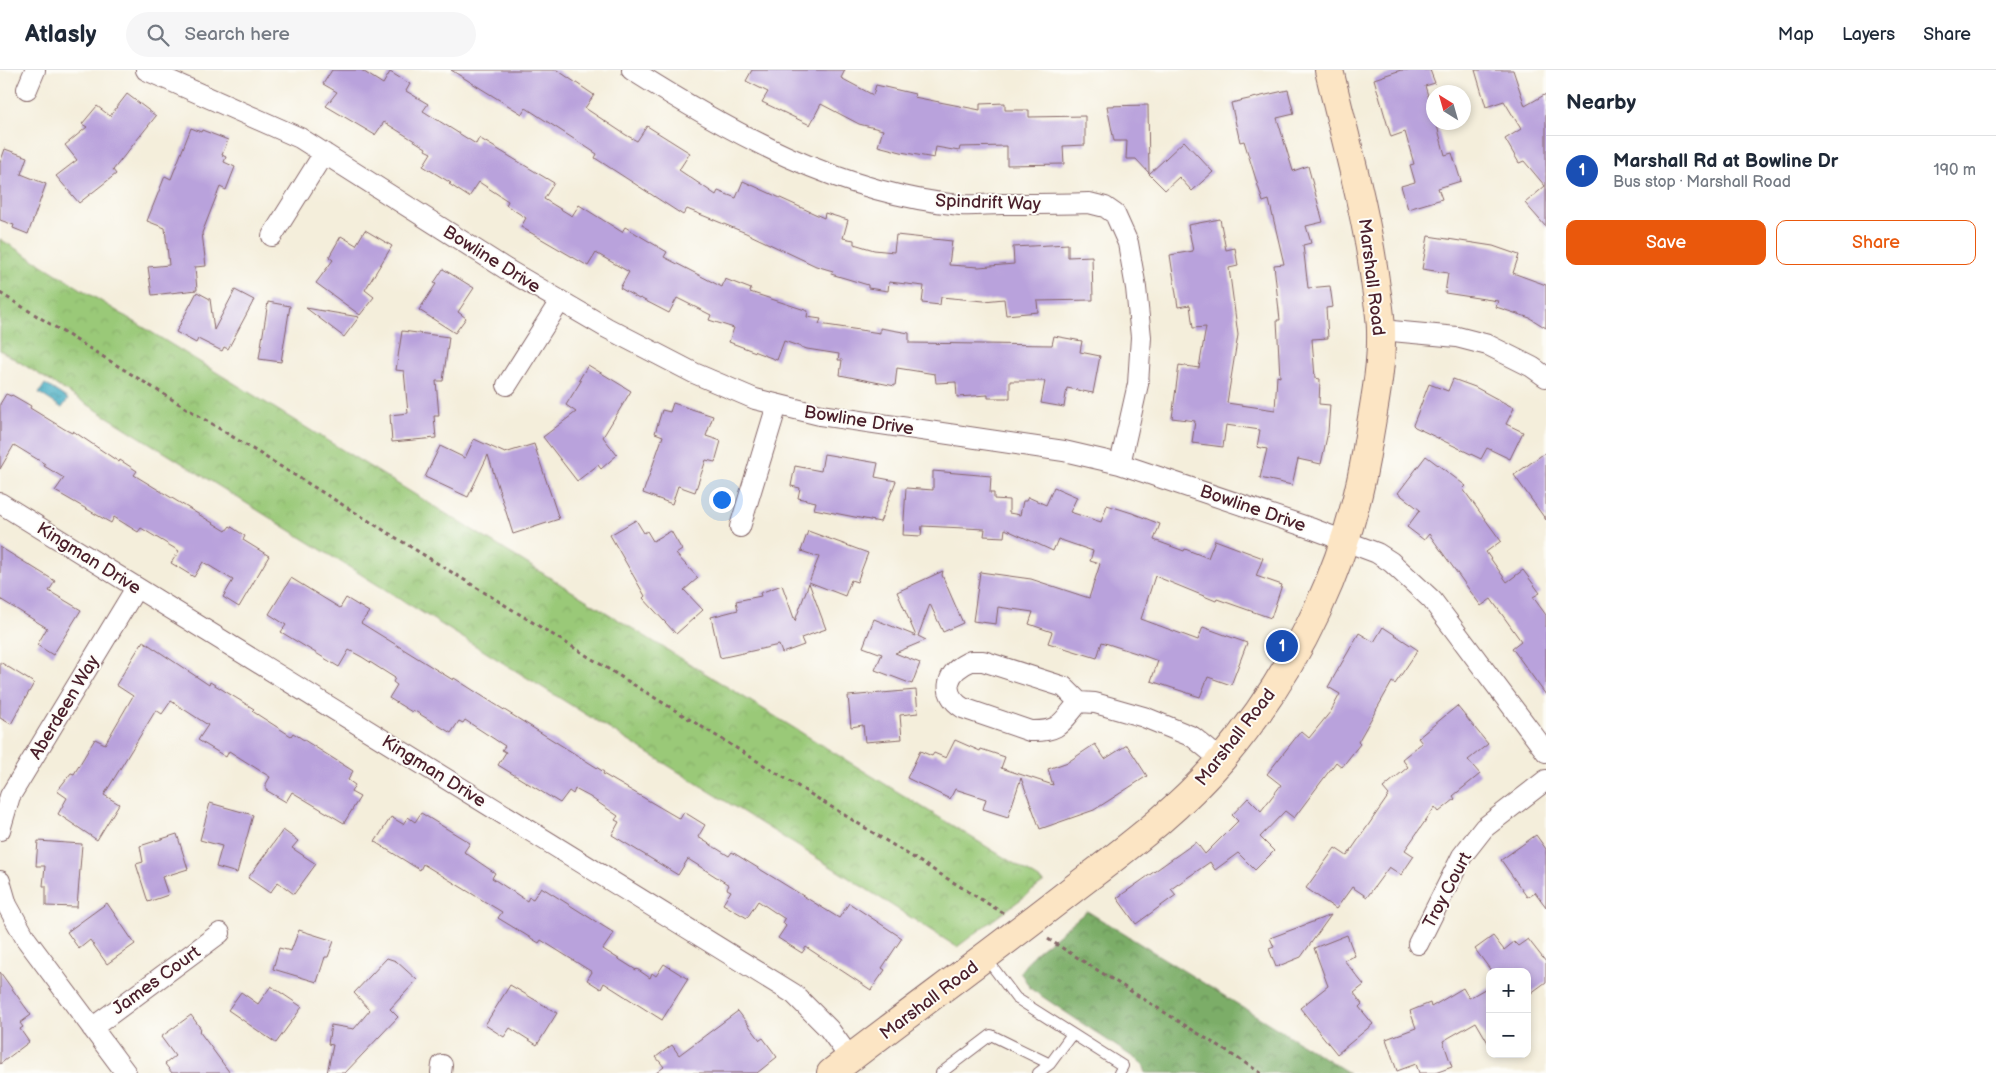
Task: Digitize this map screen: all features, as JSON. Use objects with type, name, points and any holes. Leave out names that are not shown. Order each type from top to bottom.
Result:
[{"type":"street","points":[[27,89],[35,70]]},
{"type":"street","name":"Bowline Drive","points":[[146,70],[300,138],[506,269],[607,328],[694,372],[756,399],[820,416],[1064,451],[1120,464],[1377,553],[1391,562],[1432,600],[1546,752]]},
{"type":"street","name":"Spindrift Way","points":[[632,70],[676,98],[765,146],[833,176],[903,196],[961,205],[1089,203],[1105,207],[1115,214],[1128,243],[1136,288],[1141,337],[1138,384],[1120,464]]},
{"type":"street","name":"Marshall Road","points":[[846,1066],[1160,823],[1221,760],[1251,723],[1292,662],[1315,615],[1344,541],[1363,476],[1379,372],[1381,330],[1374,265],[1357,179],[1329,70]]},
{"type":"street","points":[[272,236],[324,153]]},
{"type":"street","points":[[507,385],[560,301]]},
{"type":"street","points":[[1381,330],[1457,337],[1488,345],[1532,367],[1546,377]]},
{"type":"street","points":[[740,527],[778,405]]},
{"type":"street","name":"Kingman Drive","points":[[0,503],[794,994],[829,1029],[846,1066]]},
{"type":"street","name":"Aberdeen Way","points":[[0,830],[5,794],[136,588]]},
{"type":"street","points":[[1079,702],[1060,725],[1052,730],[1030,731],[957,705],[951,697],[948,688],[949,679],[955,670],[963,664],[971,661],[983,661],[1064,687],[1079,702],[1095,703],[1144,717],[1193,737],[1221,760]]},
{"type":"street","name":"Troy Court","points":[[1418,944],[1462,856],[1484,828],[1546,780]]},
{"type":"street","points":[[0,881],[7,905],[26,939],[126,1073]]},
{"type":"street","name":"James Court","points":[[92,1028],[220,933]]},
{"type":"lane","points":[[986,958],[1016,998],[1123,1066],[1119,1073]]},
{"type":"lane","points":[[1038,1073],[1050,1064],[1072,1034]]},
{"type":"lane","points":[[941,1073],[991,1035],[1050,1064]]},
{"type":"path","points":[[0,293],[1006,914]]},
{"type":"path","points":[[1047,938],[1261,1073]]},
{"type":"green space","points":[[0,239],[1044,882],[957,947],[0,350]]},
{"type":"green space","points":[[1087,911],[1349,1073],[1146,1073],[1143,1064],[1031,989],[1020,972],[1034,954]]},
{"type":"water","points":[[45,384],[68,399],[62,408],[39,393]]},
{"type":"building","points":[[332,70],[361,70],[383,84],[390,72],[410,84],[406,91],[428,104],[423,111],[476,144],[479,138],[554,183],[544,199],[572,216],[579,205],[622,232],[625,227],[667,252],[664,257],[722,287],[725,279],[751,289],[750,292],[808,311],[807,317],[821,319],[819,324],[880,333],[880,328],[909,333],[909,343],[1052,345],[1054,336],[1082,341],[1080,352],[1100,356],[1093,393],[1067,388],[1064,407],[1041,403],[1045,381],[1010,381],[1010,398],[988,398],[988,395],[957,397],[956,382],[936,383],[935,374],[897,368],[895,386],[840,375],[842,360],[838,360],[839,354],[807,349],[784,341],[777,360],[729,342],[734,328],[709,320],[711,315],[677,298],[669,313],[620,288],[629,272],[596,253],[588,266],[521,227],[526,218],[506,205],[508,201],[479,182],[469,197],[449,184],[451,183],[423,166],[431,153],[425,150],[426,148],[384,122],[375,135],[326,106],[337,92],[323,84]]},
{"type":"building","points":[[451,70],[557,70],[594,95],[585,108],[626,135],[637,141],[647,126],[690,153],[679,170],[716,195],[718,191],[736,198],[743,181],[824,218],[825,213],[848,220],[843,238],[854,240],[854,244],[874,250],[894,252],[896,235],[952,241],[949,265],[979,267],[1014,264],[1013,247],[1068,244],[1068,257],[1092,256],[1093,300],[1037,301],[1038,312],[1006,315],[1004,299],[984,301],[941,297],[940,305],[922,303],[924,286],[889,282],[888,291],[868,288],[868,285],[831,274],[833,271],[816,266],[746,233],[687,209],[683,215],[595,158],[597,154],[526,108],[522,114]]},
{"type":"building","points":[[752,70],[845,70],[841,78],[873,95],[876,85],[915,94],[914,97],[980,110],[980,104],[1005,103],[1005,110],[1029,110],[1029,117],[1085,116],[1085,145],[1063,146],[1064,164],[1007,165],[1007,146],[960,147],[959,151],[936,147],[934,158],[901,152],[878,146],[883,130],[859,124],[821,104],[810,125],[762,102],[768,92],[746,81]]},
{"type":"building","points":[[1401,70],[1430,70],[1435,83],[1425,86],[1426,130],[1438,130],[1445,155],[1452,153],[1461,181],[1438,188],[1442,199],[1408,209],[1401,186],[1415,182],[1410,165],[1414,164],[1405,132],[1391,137],[1374,79]]},
{"type":"building","points":[[1475,70],[1513,70],[1525,106],[1546,94],[1546,227],[1525,203],[1545,186],[1524,161],[1519,163],[1505,139],[1521,129],[1504,101],[1486,107]]},
{"type":"building","points":[[1288,90],[1294,114],[1277,118],[1293,171],[1308,166],[1323,222],[1306,226],[1311,243],[1303,245],[1308,288],[1330,286],[1333,307],[1326,308],[1328,338],[1312,339],[1315,378],[1320,379],[1319,404],[1330,405],[1328,432],[1321,464],[1298,459],[1292,485],[1260,478],[1267,449],[1257,447],[1260,430],[1226,425],[1223,447],[1192,443],[1195,421],[1172,418],[1179,365],[1199,368],[1206,327],[1193,328],[1190,305],[1178,307],[1170,255],[1193,251],[1188,225],[1220,219],[1226,250],[1235,248],[1238,266],[1229,268],[1238,335],[1227,403],[1275,410],[1277,376],[1280,377],[1277,320],[1280,320],[1274,265],[1284,264],[1269,200],[1263,202],[1244,141],[1240,142],[1231,103]]},
{"type":"building","points":[[127,94],[156,116],[113,170],[116,174],[79,203],[56,176],[77,160],[65,145],[87,127],[82,124],[97,106],[110,116]]},
{"type":"building","points":[[1148,105],[1149,173],[1136,159],[1126,159],[1127,141],[1114,141],[1107,106]]},
{"type":"building","points":[[191,128],[228,140],[222,155],[226,157],[224,162],[235,167],[226,190],[220,187],[202,233],[206,266],[195,267],[197,290],[152,295],[148,267],[169,265],[165,228],[147,221],[165,176],[171,179]]},
{"type":"building","points":[[1184,141],[1213,172],[1192,191],[1179,177],[1165,190],[1149,174]]},
{"type":"building","points":[[5,149],[27,157],[21,174],[46,184],[28,234],[13,228],[14,225],[0,220],[0,163]]},
{"type":"building","points":[[365,230],[392,246],[365,290],[374,297],[360,315],[316,283],[333,260],[329,257],[341,236],[356,245]]},
{"type":"building","points":[[1428,236],[1493,246],[1519,255],[1513,273],[1546,285],[1546,328],[1530,318],[1496,307],[1498,301],[1445,293],[1448,273],[1422,269]]},
{"type":"building","points":[[443,269],[474,288],[458,312],[466,318],[455,333],[419,310],[436,284],[434,283]]},
{"type":"building","points":[[235,290],[254,300],[228,349],[224,347],[222,351],[198,339],[196,343],[176,332],[197,292],[210,299],[214,330]]},
{"type":"building","points":[[268,302],[290,306],[281,362],[259,359]]},
{"type":"building","points":[[306,308],[359,317],[344,337]]},
{"type":"building","points":[[402,331],[449,337],[443,381],[436,381],[439,416],[434,416],[436,438],[392,442],[390,415],[408,413],[404,371],[396,370]]},
{"type":"building","points":[[588,365],[631,391],[603,437],[617,455],[601,469],[598,465],[577,481],[543,437],[576,412],[566,405],[581,381],[579,380]]},
{"type":"building","points":[[1453,379],[1475,387],[1514,408],[1506,424],[1523,432],[1510,459],[1487,448],[1481,459],[1413,425],[1429,384],[1448,391]]},
{"type":"building","points":[[6,394],[12,395],[31,406],[30,408],[66,430],[72,433],[73,431],[119,462],[120,460],[137,471],[134,475],[226,531],[230,526],[245,536],[243,540],[269,556],[239,607],[223,597],[233,580],[203,562],[194,577],[171,563],[179,551],[141,528],[138,532],[114,517],[111,523],[55,491],[64,478],[14,445],[0,469],[0,404]]},
{"type":"building","points":[[673,403],[713,416],[706,436],[721,441],[715,462],[706,460],[695,492],[678,486],[672,504],[643,493],[663,436],[655,433],[662,410],[670,412]]},
{"type":"building","points":[[474,439],[505,453],[534,444],[559,519],[513,534],[488,455],[468,497],[425,477],[440,446],[465,458]]},
{"type":"building","points":[[1546,452],[1546,520],[1514,475]]},
{"type":"building","points":[[824,454],[878,463],[875,477],[896,481],[880,522],[814,509],[816,502],[798,498],[800,488],[791,486],[795,466],[821,471]]},
{"type":"building","points":[[1426,456],[1466,486],[1463,489],[1501,541],[1486,552],[1507,582],[1523,570],[1540,593],[1533,597],[1546,615],[1546,695],[1512,648],[1521,641],[1491,599],[1481,606],[1429,534],[1424,540],[1407,527],[1420,510],[1398,493]]},
{"type":"building","points":[[933,471],[991,476],[990,493],[994,493],[994,499],[1009,500],[1009,513],[1020,515],[1023,501],[1026,501],[1028,497],[1046,505],[1054,487],[1077,497],[1070,512],[1101,522],[1107,505],[1132,513],[1160,524],[1154,540],[1184,551],[1185,549],[1208,558],[1215,540],[1263,558],[1256,576],[1282,585],[1271,618],[1217,599],[1216,601],[1155,576],[1141,619],[1198,640],[1203,627],[1247,643],[1231,685],[1208,677],[1200,697],[1151,681],[1158,661],[1136,653],[1102,642],[1097,658],[1048,643],[1052,632],[1029,624],[1033,612],[998,607],[996,624],[973,621],[980,572],[1031,579],[1089,598],[1100,564],[1090,561],[1093,551],[1058,539],[1053,551],[1005,529],[1004,537],[984,536],[985,529],[922,526],[921,536],[903,535],[906,488],[933,490]]},
{"type":"building","points":[[636,520],[644,533],[647,531],[653,541],[671,531],[682,550],[676,554],[698,578],[684,590],[703,610],[676,634],[643,598],[645,596],[610,535]]},
{"type":"building","points":[[808,531],[868,553],[857,582],[851,580],[845,596],[809,582],[819,557],[801,551]]},
{"type":"building","points":[[0,547],[55,581],[49,591],[81,610],[53,655],[37,645],[47,628],[0,599]]},
{"type":"building","points":[[943,571],[942,575],[963,623],[943,632],[930,604],[918,636],[926,640],[895,653],[920,663],[912,684],[875,670],[882,654],[863,647],[874,619],[916,636],[897,592]]},
{"type":"building","points":[[291,578],[340,608],[346,598],[369,612],[361,623],[453,680],[454,678],[604,772],[603,774],[680,819],[684,812],[705,825],[698,837],[729,856],[732,852],[839,918],[849,903],[902,938],[882,968],[885,970],[871,990],[806,947],[802,953],[778,938],[786,926],[783,923],[785,919],[758,901],[747,918],[723,904],[731,891],[727,889],[729,885],[688,859],[678,875],[612,835],[619,822],[615,820],[618,816],[590,797],[575,789],[573,794],[569,791],[560,803],[498,765],[506,752],[502,750],[505,746],[465,720],[463,723],[459,721],[451,733],[389,698],[397,685],[393,682],[395,678],[362,657],[349,650],[339,667],[281,632],[286,625],[269,614]]},
{"type":"building","points":[[809,583],[826,629],[801,638],[804,645],[782,653],[779,645],[720,658],[711,617],[738,610],[736,601],[761,596],[760,593],[782,585],[795,621]]},
{"type":"building","points":[[1383,627],[1418,650],[1395,684],[1392,682],[1358,742],[1360,744],[1342,767],[1336,762],[1294,818],[1285,811],[1260,837],[1274,851],[1255,870],[1238,853],[1215,870],[1210,862],[1171,889],[1176,895],[1136,924],[1117,898],[1196,842],[1205,854],[1238,821],[1232,815],[1248,798],[1261,811],[1281,785],[1267,774],[1301,731],[1309,738],[1331,711],[1340,694],[1328,687],[1359,633],[1374,642]]},
{"type":"building","points":[[143,641],[209,685],[210,682],[254,709],[252,711],[291,736],[293,733],[353,771],[348,780],[355,785],[351,792],[360,797],[344,823],[292,792],[286,802],[266,790],[266,784],[270,777],[229,751],[226,757],[198,740],[208,725],[171,701],[162,714],[156,710],[104,795],[119,804],[97,840],[58,814],[67,798],[57,791],[71,773],[74,774],[95,739],[105,744],[133,696],[116,685]]},
{"type":"building","points":[[0,662],[34,683],[11,724],[0,718]]},
{"type":"building","points":[[916,690],[918,713],[900,715],[902,739],[865,742],[863,725],[851,727],[848,696]]},
{"type":"building","points":[[1457,706],[1488,744],[1468,760],[1480,774],[1453,796],[1455,799],[1439,812],[1435,807],[1405,850],[1414,856],[1401,875],[1389,867],[1367,897],[1352,887],[1336,909],[1306,888],[1335,848],[1347,856],[1389,795],[1383,788],[1408,767],[1402,759],[1422,743],[1418,738]]},
{"type":"building","points":[[955,740],[980,751],[981,749],[1005,757],[1001,768],[1053,785],[1048,769],[1068,762],[1095,744],[1105,759],[1127,745],[1147,776],[1094,810],[1040,829],[1021,778],[1008,817],[983,809],[986,799],[955,789],[950,799],[907,778],[920,751],[932,756],[934,753],[946,758]]},
{"type":"building","points":[[210,803],[253,815],[237,873],[216,867],[222,846],[200,840]]},
{"type":"building","points":[[421,813],[470,843],[464,852],[495,873],[492,878],[527,901],[529,897],[533,899],[541,887],[614,933],[603,949],[636,970],[650,978],[652,973],[656,976],[664,964],[688,979],[662,1020],[604,983],[601,989],[587,980],[592,972],[541,940],[539,943],[498,918],[502,912],[423,864],[420,870],[375,842],[391,817],[403,824],[408,817],[415,822]]},
{"type":"building","points":[[283,830],[298,841],[292,848],[316,864],[294,894],[278,882],[270,893],[248,878]]},
{"type":"building","points":[[177,834],[188,869],[162,877],[168,895],[148,902],[136,864],[143,862],[140,846]]},
{"type":"building","points":[[1536,835],[1546,849],[1546,907],[1535,892],[1527,897],[1501,860]]},
{"type":"building","points":[[38,841],[82,844],[77,907],[46,906],[46,886],[43,886],[45,866],[36,866]]},
{"type":"building","points":[[107,903],[135,944],[107,964],[90,940],[79,949],[67,932]]},
{"type":"building","points":[[1331,915],[1301,957],[1276,967],[1269,949],[1274,947],[1270,938]]},
{"type":"building","points":[[299,930],[334,941],[328,957],[325,957],[317,982],[273,969],[279,948],[291,951]]},
{"type":"building","points":[[1347,935],[1355,956],[1344,960],[1364,985],[1354,993],[1362,1004],[1359,1007],[1373,1024],[1337,1054],[1300,1008],[1328,986],[1314,948]]},
{"type":"building","points":[[1493,936],[1504,950],[1514,942],[1518,946],[1528,939],[1546,962],[1546,982],[1531,993],[1531,968],[1489,968],[1475,949]]},
{"type":"building","points":[[387,958],[396,961],[417,980],[390,1009],[398,1017],[345,1073],[327,1073],[333,1045],[328,1044],[331,1025],[354,1029],[370,1010],[354,993]]},
{"type":"building","points":[[0,972],[31,1015],[20,1023],[23,1027],[20,1029],[29,1042],[0,1064]]},
{"type":"building","points":[[510,985],[557,1013],[537,1045],[510,1028],[504,1037],[485,1025]]},
{"type":"building","points":[[271,986],[302,1007],[276,1043],[228,1010],[241,992],[258,1004]]},
{"type":"building","points":[[1463,988],[1469,998],[1486,988],[1486,1039],[1476,1022],[1443,1041],[1452,1067],[1435,1073],[1419,1073],[1416,1064],[1397,1071],[1386,1039],[1416,1028],[1410,1011],[1430,1003],[1431,1007]]},
{"type":"building","points":[[738,1011],[760,1040],[763,1038],[777,1057],[757,1073],[656,1073],[664,1067],[656,1057],[672,1045],[679,1055]]},
{"type":"building","points":[[191,1015],[201,1029],[199,1031],[230,1073],[172,1073],[165,1064],[175,1056],[161,1037]]},
{"type":"place","name":"Marshall Rd at Bowline Dr","points":[[1282,646]]}]
